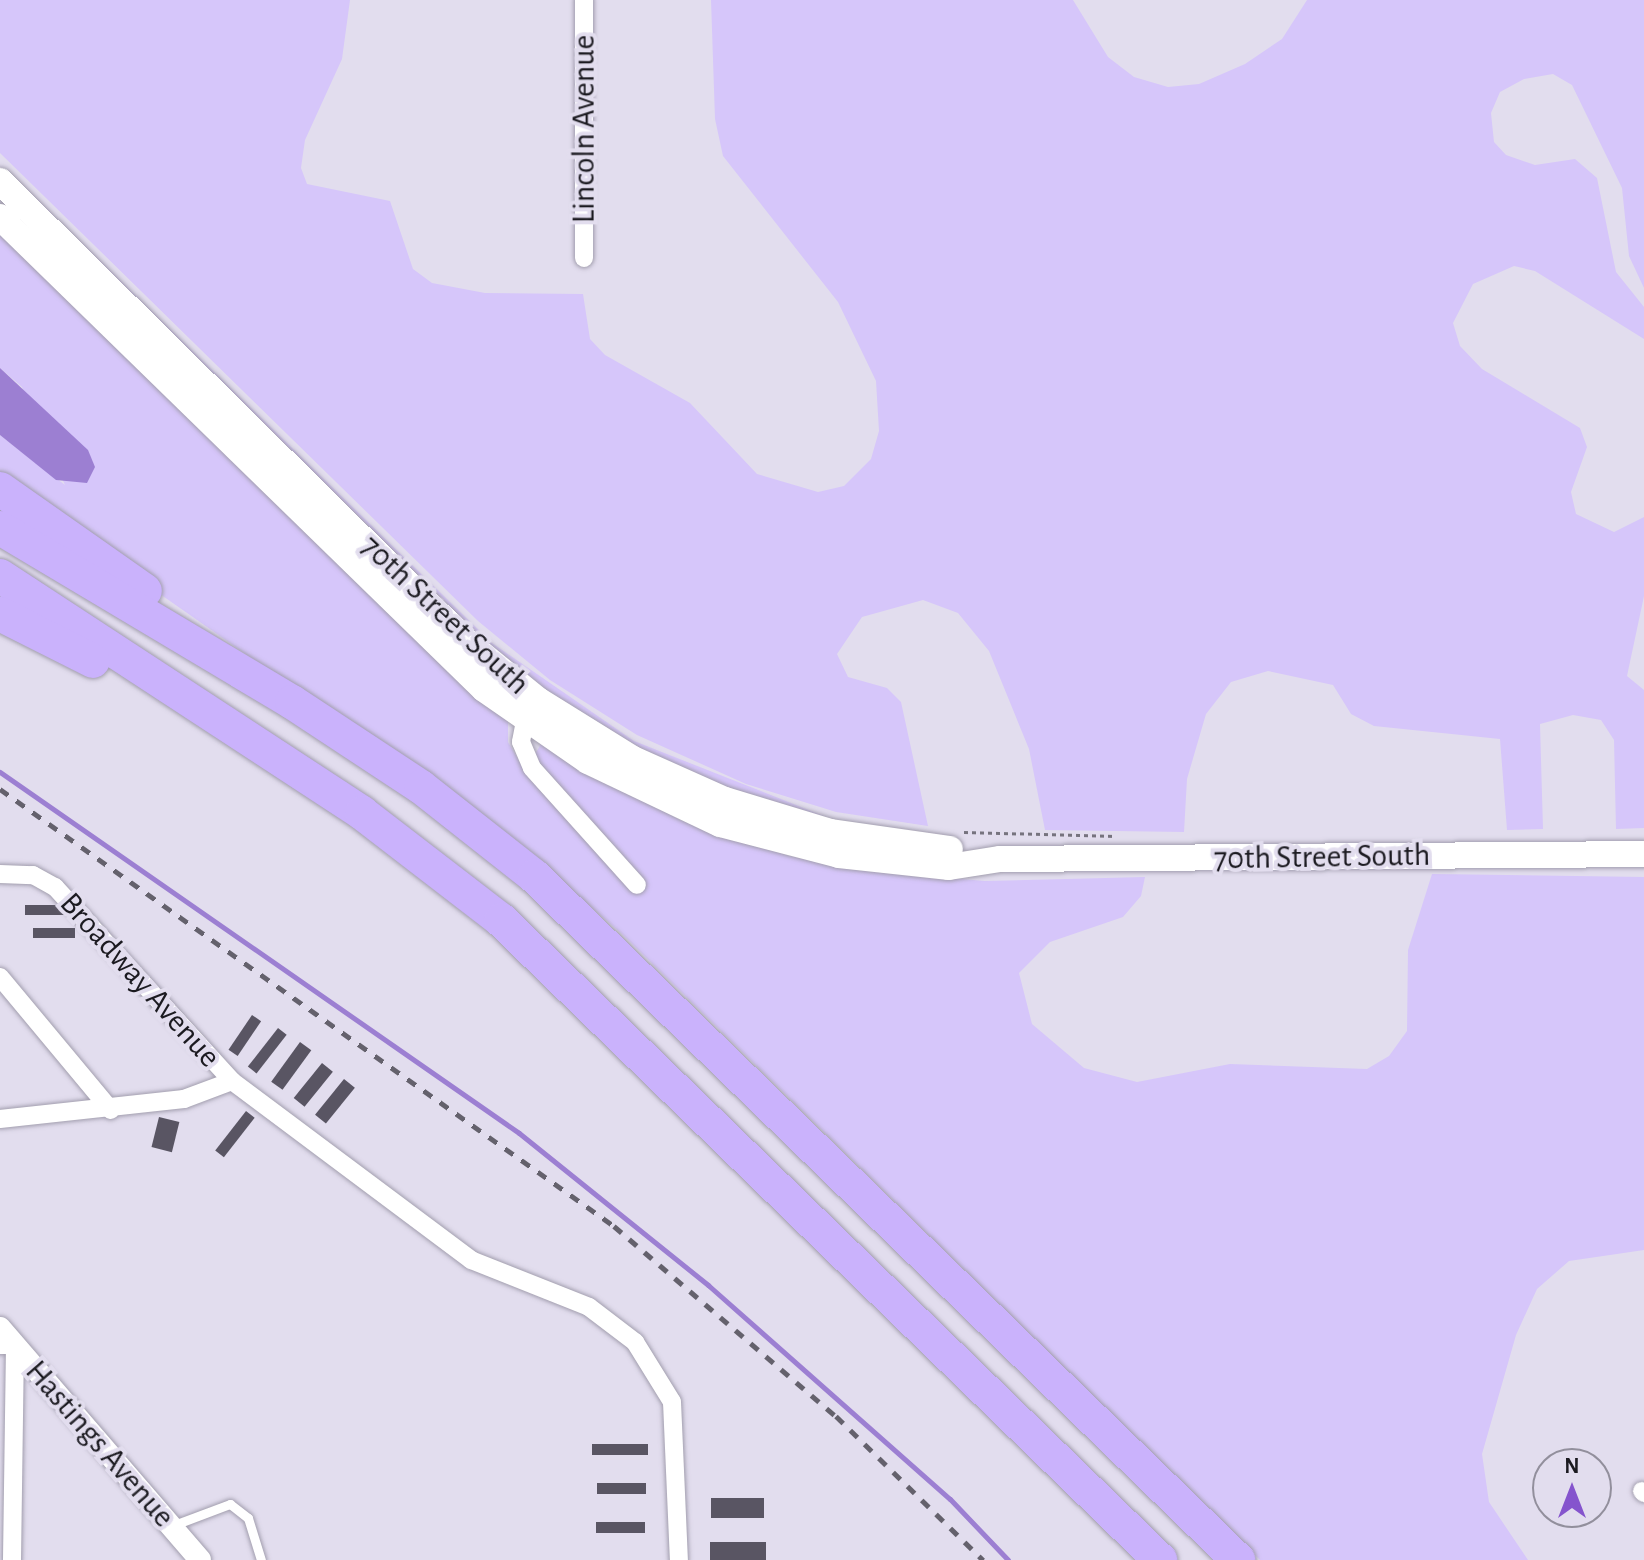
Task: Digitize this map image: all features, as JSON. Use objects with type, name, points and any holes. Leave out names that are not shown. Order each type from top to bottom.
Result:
[{"type":"highway","points":[[0,489],[239,656],[292,702]]},
{"type":"highway","points":[[0,528],[292,702],[421,787],[577,914],[1238,1560]]},
{"type":"highway","points":[[0,576],[362,813],[556,969],[1160,1560]]},
{"type":"highway","points":[[0,614],[362,813]]},
{"type":"main road","name":"70th Street South","points":[[0,181],[468,643],[549,708],[663,774],[758,812],[854,837],[1000,859],[1644,854]]},
{"type":"main road","name":"70th Street South","points":[[0,217],[450,659],[525,721],[651,794],[760,836],[902,864],[971,868],[1000,859]]},
{"type":"street","name":"Lincoln Avenue","points":[[584,0],[584,258]]},
{"type":"street","points":[[525,721],[521,742],[532,768],[637,885]]},
{"type":"street","name":"Broadway Avenue","points":[[0,874],[33,875],[55,887],[232,1081],[471,1260],[589,1307],[635,1342],[672,1402],[679,1560]]},
{"type":"street","points":[[0,977],[111,1110]]},
{"type":"street","points":[[0,1120],[111,1110],[184,1099],[232,1081]]},
{"type":"street","name":"Hastings Avenue","points":[[0,1328],[8,1345],[200,1560]]},
{"type":"street","points":[[8,1345],[12,1560]]},
{"type":"lane","points":[[170,1527],[230,1504],[248,1518],[261,1560]]},
{"type":"path","points":[[951,832],[1124,836]]},
{"type":"shaded area","points":[[0,0],[350,0],[342,59],[305,140],[301,168],[307,184],[390,201],[413,269],[432,283],[485,293],[583,294],[590,339],[605,355],[690,403],[757,474],[818,492],[844,486],[871,459],[879,431],[876,381],[838,302],[723,156],[715,119],[711,0],[1073,0],[1108,57],[1134,77],[1168,87],[1199,84],[1245,64],[1282,39],[1307,0],[1644,0],[1644,288],[1629,256],[1622,188],[1572,85],[1553,74],[1524,79],[1500,92],[1491,113],[1494,142],[1506,155],[1535,165],[1575,159],[1597,178],[1616,272],[1644,307],[1644,339],[1535,271],[1514,266],[1473,284],[1453,323],[1460,346],[1482,369],[1580,428],[1587,447],[1571,492],[1576,514],[1614,532],[1644,517],[1644,596],[1627,676],[1644,690],[1644,828],[1616,829],[1614,740],[1601,720],[1573,715],[1540,724],[1543,829],[1507,830],[1500,739],[1374,726],[1351,714],[1333,685],[1268,671],[1231,682],[1206,714],[1187,779],[1184,832],[1045,830],[1029,749],[989,651],[958,613],[923,600],[862,617],[837,654],[848,677],[887,688],[901,702],[928,826],[836,812],[746,784],[637,735],[550,680],[478,621],[0,153]]},
{"type":"shaded area","points":[[0,163],[492,643],[634,741],[834,820],[738,794],[617,739],[508,664]]},
{"type":"shaded area","points":[[0,229],[508,719],[508,742],[525,771],[541,744],[680,820],[789,856],[866,871],[985,881],[1145,877],[1141,896],[1123,917],[1050,942],[1019,973],[1032,1024],[1084,1068],[1137,1082],[1230,1064],[1367,1069],[1389,1056],[1407,1031],[1408,950],[1432,874],[1644,877],[1644,1250],[1569,1261],[1537,1289],[1516,1335],[1482,1454],[1489,1502],[1528,1560],[1260,1560],[622,934],[527,851],[0,482],[0,435],[65,485],[22,387],[0,368]]},
{"type":"shaded area","points":[[0,368],[88,450],[95,467],[87,483],[56,480],[0,435]]},
{"type":"building","points":[[25,905],[64,905],[64,915],[25,915]]},
{"type":"building","points":[[33,928],[75,928],[75,938],[33,938]]},
{"type":"building","points":[[252,1015],[261,1021],[238,1056],[229,1050]]},
{"type":"building","points":[[278,1028],[287,1035],[257,1073],[248,1067]]},
{"type":"building","points":[[300,1042],[311,1050],[283,1090],[271,1082]]},
{"type":"building","points":[[322,1063],[333,1072],[305,1107],[294,1098]]},
{"type":"building","points":[[344,1079],[355,1088],[326,1124],[315,1115]]},
{"type":"building","points":[[246,1111],[255,1118],[224,1157],[215,1150]]},
{"type":"building","points":[[159,1117],[179,1122],[172,1152],[152,1147]]},
{"type":"building","points":[[592,1444],[648,1444],[648,1455],[592,1455]]},
{"type":"building","points":[[597,1483],[646,1483],[646,1494],[597,1494]]},
{"type":"building","points":[[711,1498],[764,1498],[764,1518],[711,1518]]},
{"type":"building","points":[[596,1522],[645,1522],[645,1533],[596,1533]]},
{"type":"building","points":[[710,1542],[766,1542],[766,1560],[710,1560]]},
{"type":"waterway","points":[[0,772],[519,1133],[708,1285],[950,1499],[1008,1560]]},
{"type":"railway","points":[[0,789],[614,1226],[836,1416],[983,1560]]}]
